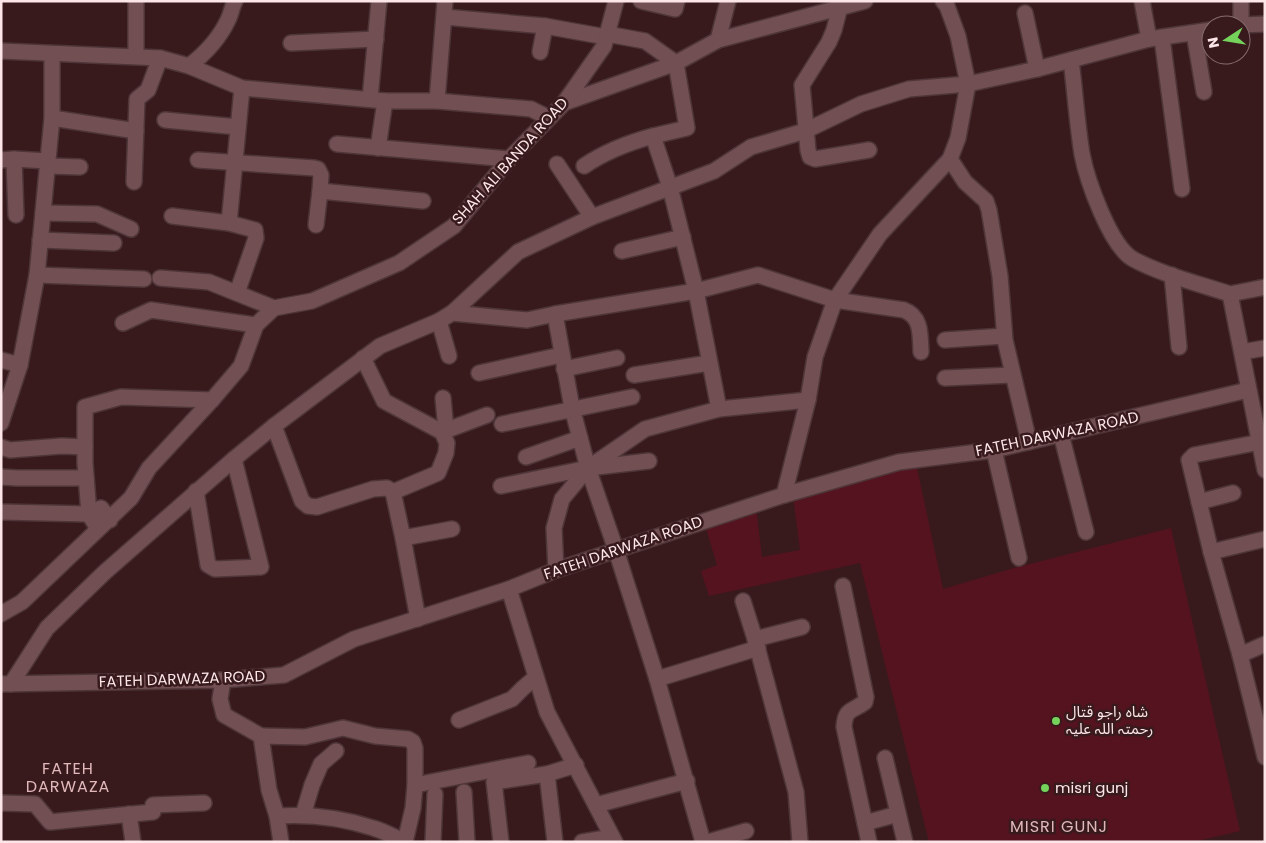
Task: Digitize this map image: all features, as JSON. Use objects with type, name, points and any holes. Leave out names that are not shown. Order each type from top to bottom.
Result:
[{"type":"street","points":[[136,1],[136,56]]},
{"type":"street","points":[[378,148],[376,39],[379,1]]},
{"type":"street","points":[[437,102],[445,1]]},
{"type":"street","name":"SHAH ALI BANDA ROAD","points":[[274,308],[312,301],[400,263],[454,226],[509,159],[564,103],[604,46],[616,1]]},
{"type":"street","points":[[641,1],[676,9],[677,1]]},
{"type":"street","points":[[718,40],[728,1]]},
{"type":"street","points":[[564,103],[676,63],[718,40],[865,1]]},
{"type":"street","points":[[1142,1],[1155,38],[1182,189]]},
{"type":"street","points":[[1241,1],[1241,15]]},
{"type":"street","points":[[189,66],[209,50],[217,39],[230,17],[233,2]]},
{"type":"street","points":[[784,495],[808,400],[815,357],[835,300],[880,234],[950,159],[958,138],[968,84],[958,36],[948,3]]},
{"type":"street","points":[[840,8],[829,42],[802,85],[805,131],[810,157],[815,158],[868,150]]},
{"type":"street","points":[[1025,13],[1036,69]]},
{"type":"street","points":[[444,17],[545,26],[645,41],[676,63],[687,128],[626,143],[602,154],[584,166]]},
{"type":"street","points":[[1251,25],[1265,24]]},
{"type":"street","points":[[540,52],[545,26]]},
{"type":"street","points":[[6,684],[47,628],[105,572],[196,491],[274,426],[380,346],[439,322],[452,313],[518,252],[592,217],[714,171],[750,147],[805,131],[861,104],[889,94],[909,89],[968,84],[1036,69],[1155,38],[1201,32]]},
{"type":"street","points":[[1194,33],[1204,92]]},
{"type":"street","points":[[291,43],[376,39]]},
{"type":"street","points":[[1,51],[160,58],[189,66],[242,88],[377,100],[532,109],[549,118]]},
{"type":"street","points":[[1,422],[4,405],[20,364],[37,275],[52,118],[52,54]]},
{"type":"street","points":[[134,182],[137,99],[148,90],[160,58]]},
{"type":"street","points":[[1071,60],[1083,156],[1100,210],[1115,240],[1131,258],[1172,275],[1230,294],[1265,287]]},
{"type":"street","points":[[229,223],[242,88]]},
{"type":"street","points":[[52,118],[136,131]]},
{"type":"street","points":[[165,120],[238,127]]},
{"type":"street","points":[[653,136],[670,187],[683,237],[696,291],[719,409]]},
{"type":"street","points":[[337,144],[509,159]]},
{"type":"street","points":[[16,215],[8,159],[80,167]]},
{"type":"street","points":[[950,159],[965,182],[986,201],[989,210],[1000,276],[1004,336],[1029,442]]},
{"type":"street","points":[[198,160],[318,169],[321,175],[316,225]]},
{"type":"street","points":[[557,164],[592,217]]},
{"type":"street","points":[[320,191],[423,201]]},
{"type":"street","points":[[43,214],[97,214],[131,228]]},
{"type":"street","points":[[172,216],[229,223],[252,228],[256,232],[257,234],[237,293]]},
{"type":"street","points":[[622,250],[683,237]]},
{"type":"street","points":[[40,240],[114,243]]},
{"type":"street","points":[[37,275],[144,279]]},
{"type":"street","points":[[452,313],[527,320],[696,291],[758,275],[835,300],[910,312],[915,317],[919,327],[921,352]]},
{"type":"street","points":[[1172,275],[1179,347]]},
{"type":"street","points":[[1,614],[22,602],[131,498],[150,468],[241,366],[256,325],[274,308],[208,282],[160,278]]},
{"type":"street","points":[[1230,294],[1265,470]]},
{"type":"street","points":[[123,323],[151,310],[256,325]]},
{"type":"street","points":[[555,314],[572,408],[588,468],[657,679],[703,842]]},
{"type":"street","points":[[439,322],[449,356]]},
{"type":"street","points":[[946,340],[1004,336]]},
{"type":"street","points":[[1242,352],[1265,348]]},
{"type":"street","points":[[363,358],[384,401],[444,431],[487,415]]},
{"type":"street","points":[[479,373],[563,362],[617,358]]},
{"type":"street","points":[[1,360],[20,364]]},
{"type":"street","points":[[634,375],[709,362]]},
{"type":"street","points":[[946,378],[1012,375]]},
{"type":"street","name":"FATEH DARWAZA ROAD","points":[[6,684],[223,680],[284,675],[354,639],[509,589],[556,570],[784,495],[899,462],[994,450],[1248,390]]},
{"type":"street","points":[[89,514],[86,478],[85,407],[121,397],[212,400]]},
{"type":"street","points":[[502,424],[632,397]]},
{"type":"street","points":[[393,492],[438,473],[446,453],[447,442],[444,431],[443,398]]},
{"type":"street","points":[[556,570],[554,528],[562,499],[588,468],[645,429],[719,409],[808,400]]},
{"type":"street","points":[[274,426],[302,501],[308,506],[317,507],[373,489],[387,488],[393,492],[418,619]]},
{"type":"street","points":[[1061,434],[1086,532]]},
{"type":"street","points":[[526,457],[580,438]]},
{"type":"street","points":[[1260,442],[1194,455],[1189,462],[1265,757]]},
{"type":"street","points":[[1,447],[10,450],[62,446],[85,447]]},
{"type":"street","points":[[994,450],[1019,558]]},
{"type":"street","points":[[196,491],[208,565],[215,569],[261,567],[234,459]]},
{"type":"street","points":[[501,486],[588,468],[649,461]]},
{"type":"street","points":[[1,477],[86,478]]},
{"type":"street","points":[[1199,502],[1233,493]]},
{"type":"street","points":[[1,512],[89,514],[104,524]]},
{"type":"street","points":[[403,538],[452,529]]},
{"type":"street","points":[[1211,552],[1265,539]]},
{"type":"street","points":[[843,586],[866,697],[865,702],[848,711],[844,717],[844,727],[868,842]]},
{"type":"street","points":[[509,589],[547,712],[613,839],[582,842]]},
{"type":"street","points":[[743,601],[757,643],[796,792],[800,842]]},
{"type":"street","points":[[657,679],[802,627]]},
{"type":"street","points":[[1240,655],[1265,644]]},
{"type":"street","points":[[459,720],[512,700],[536,677]]},
{"type":"street","points":[[223,680],[220,699],[224,715],[261,736],[304,737],[343,728],[375,736],[408,739],[413,742],[415,748],[414,808],[405,842],[373,828],[333,819],[303,815],[277,816]]},
{"type":"street","points":[[261,736],[269,790],[277,816],[281,842]]},
{"type":"street","points":[[303,815],[320,764],[336,751]]},
{"type":"street","points":[[885,758],[905,842]]},
{"type":"street","points":[[414,785],[528,763]]},
{"type":"street","points":[[501,842],[494,782],[547,774],[576,765]]},
{"type":"street","points":[[547,774],[556,842]]},
{"type":"street","points":[[596,805],[687,781]]},
{"type":"street","points":[[464,792],[467,842]]},
{"type":"street","points":[[433,842],[435,794]]},
{"type":"street","points":[[1,803],[36,804],[50,822],[153,812],[154,805],[204,803]]},
{"type":"street","points":[[129,814],[133,842]]},
{"type":"street","points":[[865,823],[898,814]]},
{"type":"street","points":[[708,842],[746,831]]},
{"type":"shaded area","points":[[916,463],[943,589],[1014,568],[1171,528],[1240,831],[1193,842],[929,842],[860,563],[709,596],[701,571],[717,565],[705,525],[756,507],[762,557],[800,550],[793,496]]},
{"type":"place","name":"شاہ راجو قتال رحمتہ اللہ علیہ","points":[[1056,721]]},
{"type":"place","name":"misri gunj","points":[[1045,788]]},
{"type":"district","name":"FATEH DARWAZA","points":[[68,777]]},
{"type":"district","name":"MISRI GUNJ","points":[[1059,826]]}]
